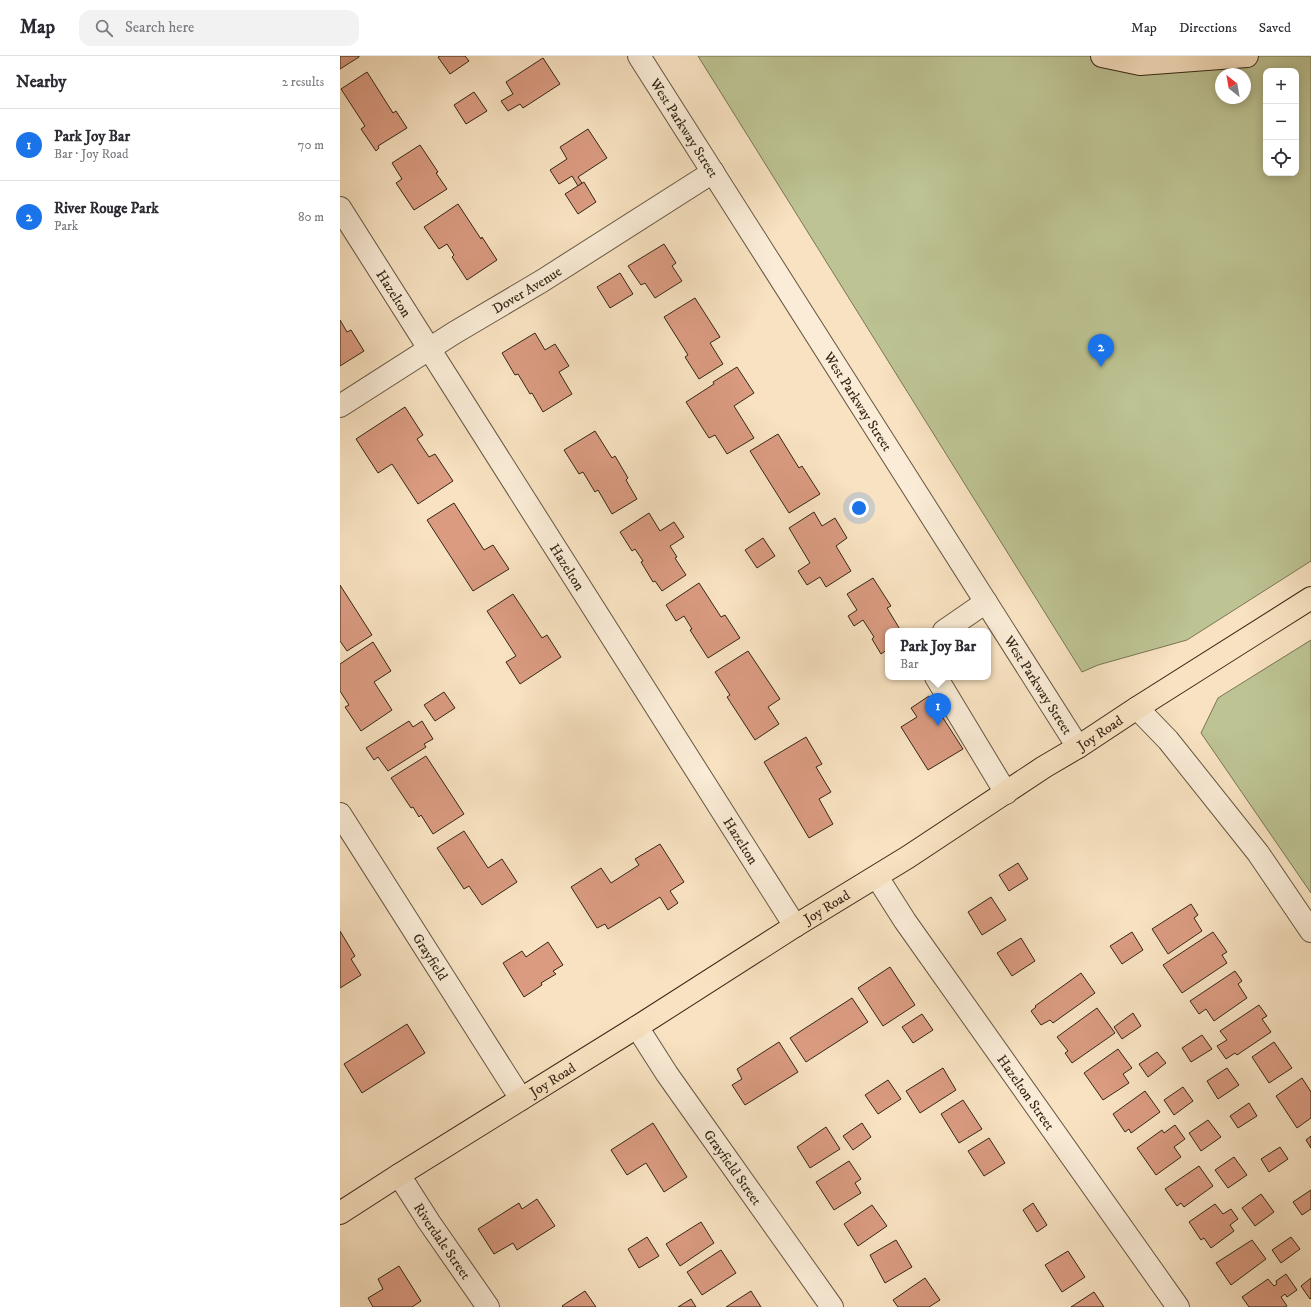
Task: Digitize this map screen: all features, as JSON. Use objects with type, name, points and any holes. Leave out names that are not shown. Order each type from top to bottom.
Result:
[{"type":"main road","points":[[1102,56],[1140,64],[1247,56]]},
{"type":"main road","name":"Joy Road","points":[[340,1213],[399,1174],[877,877],[1044,767],[1078,747],[1311,598]]},
{"type":"street","name":"West Parkway Street","points":[[639,56],[1078,747]]},
{"type":"street","name":"Dover Avenue","points":[[340,406],[429,349],[542,281],[713,172]]},
{"type":"street","name":"Hazelton","points":[[340,208],[796,926]]},
{"type":"street","points":[[948,628],[986,602]]},
{"type":"street","points":[[938,680],[1006,793]]},
{"type":"street","points":[[1137,708],[1168,740],[1258,853],[1311,931]]},
{"type":"street","name":"Grayfield","points":[[340,814],[521,1099]]},
{"type":"street","name":"Hazelton Street","points":[[877,877],[905,921],[1178,1307]]},
{"type":"street","name":"Grayfield Street","points":[[637,1027],[672,1080],[832,1307]]},
{"type":"street","name":"Riverdale Street","points":[[399,1174],[429,1222],[488,1307]]},
{"type":"green space","points":[[698,56],[1311,56],[1311,561],[1187,640],[1098,665],[1082,672]]},
{"type":"green space","points":[[1311,640],[1311,893],[1201,733],[1218,698]]},
{"type":"building","points":[[340,56],[359,56],[359,57],[340,69]]},
{"type":"building","points":[[465,56],[469,61],[450,74],[438,57]]},
{"type":"building","points":[[543,58],[560,84],[523,108],[520,104],[508,111],[501,101],[513,94],[506,82]]},
{"type":"building","points":[[367,72],[393,113],[396,111],[407,128],[378,146],[379,148],[376,151],[361,129],[365,126],[341,89]]},
{"type":"building","points":[[474,92],[487,111],[466,124],[454,105]]},
{"type":"building","points":[[588,129],[607,158],[578,177],[582,183],[578,186],[572,176],[559,184],[550,170],[567,159],[560,147]]},
{"type":"building","points":[[420,145],[438,172],[436,173],[447,189],[414,210],[396,183],[402,179],[392,163]]},
{"type":"building","points":[[584,182],[596,202],[578,214],[565,194]]},
{"type":"building","points":[[458,204],[497,260],[467,280],[452,257],[454,255],[447,244],[439,249],[424,227]]},
{"type":"building","points":[[664,244],[676,263],[672,266],[682,281],[655,298],[645,283],[641,285],[628,266]]},
{"type":"building","points":[[620,273],[633,294],[610,308],[597,287]]},
{"type":"building","points":[[695,298],[720,337],[710,343],[723,364],[699,379],[685,357],[688,355],[664,317]]},
{"type":"building","points":[[340,320],[347,332],[351,330],[364,351],[340,366]]},
{"type":"building","points":[[535,333],[545,350],[555,344],[569,366],[559,372],[572,394],[543,412],[532,393],[530,394],[518,374],[515,375],[502,353]]},
{"type":"building","points":[[737,367],[754,393],[734,406],[754,438],[727,454],[715,435],[709,438],[686,402],[714,384],[713,382]]},
{"type":"building","points":[[405,407],[423,435],[417,439],[429,457],[435,454],[453,481],[418,504],[392,464],[378,473],[356,439]]},
{"type":"building","points":[[595,431],[612,458],[615,456],[628,478],[626,480],[637,499],[612,514],[598,490],[595,492],[583,472],[579,474],[564,450]]},
{"type":"building","points":[[778,434],[799,468],[802,466],[820,494],[789,513],[750,451]]},
{"type":"building","points":[[454,503],[484,550],[493,545],[509,569],[473,591],[427,520]]},
{"type":"building","points":[[814,512],[822,526],[835,518],[847,538],[836,546],[851,571],[826,587],[820,577],[807,585],[798,571],[810,563],[789,528]]},
{"type":"building","points":[[649,513],[660,531],[674,522],[684,537],[670,546],[677,557],[675,558],[686,575],[662,591],[655,581],[653,582],[641,562],[643,561],[635,549],[632,551],[620,532]]},
{"type":"building","points":[[763,538],[775,556],[757,568],[745,550]]},
{"type":"building","points":[[873,578],[891,606],[887,608],[899,628],[885,628],[885,651],[881,654],[872,639],[874,637],[863,620],[854,626],[848,616],[857,610],[847,594]]},
{"type":"building","points":[[699,583],[721,617],[725,615],[740,638],[708,658],[690,630],[692,629],[684,616],[676,621],[666,605]]},
{"type":"building","points":[[340,585],[372,635],[347,651],[340,641]]},
{"type":"building","points":[[513,594],[542,638],[547,635],[561,657],[520,684],[506,662],[516,656],[487,611]]},
{"type":"building","points":[[373,642],[391,671],[374,682],[392,710],[361,731],[345,707],[349,705],[340,691],[340,664]]},
{"type":"building","points":[[748,651],[780,699],[768,707],[779,724],[755,740],[727,697],[730,695],[715,672]]},
{"type":"building","points":[[444,692],[455,708],[435,721],[424,705]]},
{"type":"building","points":[[929,696],[963,749],[928,770],[901,727],[917,717],[911,708]]},
{"type":"building","points":[[409,721],[413,727],[422,721],[433,739],[424,744],[426,747],[388,771],[378,757],[374,760],[366,748]]},
{"type":"building","points":[[806,737],[822,764],[816,767],[831,792],[819,799],[833,824],[809,838],[764,762]]},
{"type":"building","points":[[426,756],[464,814],[433,834],[421,815],[419,817],[413,807],[411,808],[391,778]]},
{"type":"building","points":[[464,831],[488,868],[502,859],[517,882],[482,905],[469,886],[464,889],[437,848]]},
{"type":"building","points":[[660,844],[684,882],[670,891],[678,903],[668,910],[660,897],[608,929],[605,924],[597,928],[571,887],[601,868],[611,883],[639,865],[635,859]]},
{"type":"building","points":[[1018,863],[1028,879],[1009,891],[999,875]]},
{"type":"building","points":[[991,897],[1006,920],[982,935],[968,912]]},
{"type":"building","points":[[1191,904],[1198,915],[1194,918],[1202,931],[1168,954],[1152,929]]},
{"type":"building","points":[[340,931],[355,956],[351,959],[361,975],[340,988]]},
{"type":"building","points":[[1132,932],[1143,950],[1122,964],[1110,946]]},
{"type":"building","points":[[1213,932],[1227,952],[1222,955],[1227,963],[1182,993],[1163,965]]},
{"type":"building","points":[[1021,938],[1035,961],[1012,976],[997,953]]},
{"type":"building","points":[[548,942],[563,965],[553,971],[556,974],[541,983],[542,985],[524,997],[503,963],[522,951],[526,957]]},
{"type":"building","points":[[890,967],[915,1005],[883,1026],[858,988]]},
{"type":"building","points":[[1235,971],[1242,981],[1238,984],[1247,998],[1214,1021],[1206,1009],[1199,1014],[1190,1001]]},
{"type":"building","points":[[1081,973],[1095,993],[1053,1023],[1050,1020],[1041,1025],[1031,1011],[1036,1007],[1035,1006]]},
{"type":"building","points":[[852,998],[868,1022],[806,1062],[790,1038]]},
{"type":"building","points":[[1259,1005],[1267,1016],[1262,1019],[1271,1032],[1237,1055],[1235,1053],[1226,1059],[1217,1046],[1227,1040],[1220,1031]]},
{"type":"building","points":[[1097,1008],[1115,1033],[1072,1063],[1065,1053],[1068,1051],[1057,1037]]},
{"type":"building","points":[[1133,1013],[1141,1026],[1122,1039],[1114,1027]]},
{"type":"building","points":[[922,1014],[933,1030],[913,1043],[902,1027]]},
{"type":"building","points":[[407,1024],[425,1053],[362,1093],[344,1064]]},
{"type":"building","points":[[1202,1035],[1212,1049],[1191,1062],[1182,1048]]},
{"type":"building","points":[[779,1042],[798,1072],[745,1105],[732,1085],[742,1079],[737,1069]]},
{"type":"building","points":[[1274,1042],[1292,1068],[1269,1083],[1252,1057]]},
{"type":"building","points":[[1118,1049],[1132,1068],[1123,1074],[1129,1083],[1103,1100],[1084,1073]]},
{"type":"building","points":[[1157,1052],[1166,1063],[1148,1077],[1139,1064]]},
{"type":"building","points":[[943,1068],[956,1090],[920,1113],[906,1091]]},
{"type":"building","points":[[1227,1068],[1239,1085],[1218,1099],[1207,1081]]},
{"type":"building","points":[[1302,1078],[1311,1092],[1311,1118],[1297,1128],[1276,1096]]},
{"type":"building","points":[[888,1080],[901,1099],[878,1114],[865,1095]]},
{"type":"building","points":[[1183,1087],[1193,1101],[1174,1115],[1164,1100]]},
{"type":"building","points":[[1145,1091],[1160,1112],[1131,1133],[1129,1129],[1125,1132],[1113,1114]]},
{"type":"building","points":[[963,1100],[982,1129],[959,1143],[941,1114]]},
{"type":"building","points":[[1249,1103],[1257,1116],[1238,1128],[1230,1116]]},
{"type":"building","points":[[1208,1120],[1221,1137],[1201,1151],[1189,1133]]},
{"type":"building","points":[[653,1123],[687,1177],[664,1192],[646,1163],[627,1175],[611,1150]]},
{"type":"building","points":[[862,1123],[871,1137],[853,1150],[843,1136]]},
{"type":"building","points":[[1175,1125],[1185,1139],[1174,1147],[1181,1157],[1156,1175],[1137,1148],[1162,1130],[1164,1133]]},
{"type":"building","points":[[826,1127],[840,1149],[810,1168],[797,1147]]},
{"type":"building","points":[[1311,1136],[1311,1148],[1306,1140]]},
{"type":"building","points":[[989,1138],[1005,1163],[984,1176],[968,1151]]},
{"type":"building","points":[[1280,1147],[1288,1159],[1269,1172],[1261,1159]]},
{"type":"building","points":[[1234,1157],[1247,1175],[1228,1188],[1215,1170]]},
{"type":"building","points":[[849,1161],[861,1179],[855,1183],[861,1193],[834,1210],[816,1182]]},
{"type":"building","points":[[1199,1166],[1213,1186],[1184,1207],[1181,1203],[1177,1206],[1165,1189]]},
{"type":"building","points":[[1311,1190],[1311,1209],[1302,1215],[1293,1202]]},
{"type":"building","points":[[1261,1194],[1274,1212],[1255,1226],[1242,1208]]},
{"type":"building","points":[[537,1199],[555,1226],[517,1250],[513,1243],[494,1254],[478,1229],[519,1203],[522,1209]]},
{"type":"building","points":[[1033,1203],[1047,1225],[1037,1232],[1023,1210]]},
{"type":"building","points":[[1215,1204],[1223,1214],[1231,1209],[1238,1219],[1230,1225],[1234,1231],[1211,1248],[1204,1238],[1201,1240],[1189,1222]]},
{"type":"building","points":[[872,1205],[887,1226],[858,1246],[844,1224]]},
{"type":"building","points":[[701,1222],[714,1243],[680,1266],[666,1244]]},
{"type":"building","points":[[647,1237],[659,1256],[639,1268],[628,1249]]},
{"type":"building","points":[[1291,1237],[1300,1249],[1281,1263],[1272,1250]]},
{"type":"building","points":[[896,1240],[912,1267],[885,1283],[870,1255]]},
{"type":"building","points":[[1252,1240],[1266,1259],[1231,1285],[1216,1263]]},
{"type":"building","points":[[721,1250],[736,1273],[702,1295],[687,1272]]},
{"type":"building","points":[[1068,1251],[1085,1277],[1062,1292],[1045,1265]]},
{"type":"building","points":[[399,1266],[421,1301],[412,1307],[373,1307],[368,1298],[383,1289],[378,1279]]},
{"type":"building","points":[[1286,1274],[1297,1290],[1287,1297],[1285,1294],[1281,1297],[1287,1306],[1249,1307],[1242,1297],[1268,1279],[1274,1286],[1277,1284],[1276,1281]]},
{"type":"building","points":[[925,1278],[940,1300],[929,1307],[898,1307],[893,1300]]},
{"type":"building","points":[[1311,1278],[1311,1298],[1310,1299],[1301,1286]]},
{"type":"building","points":[[585,1291],[596,1307],[562,1306]]},
{"type":"building","points":[[751,1291],[761,1307],[726,1307]]},
{"type":"building","points":[[1094,1292],[1104,1307],[1071,1307]]},
{"type":"building","points":[[691,1299],[696,1307],[678,1307]]},
{"type":"place","name":"River Rouge Park","points":[[1101,367]]},
{"type":"place","name":"Park Joy Bar","points":[[938,726]]}]
